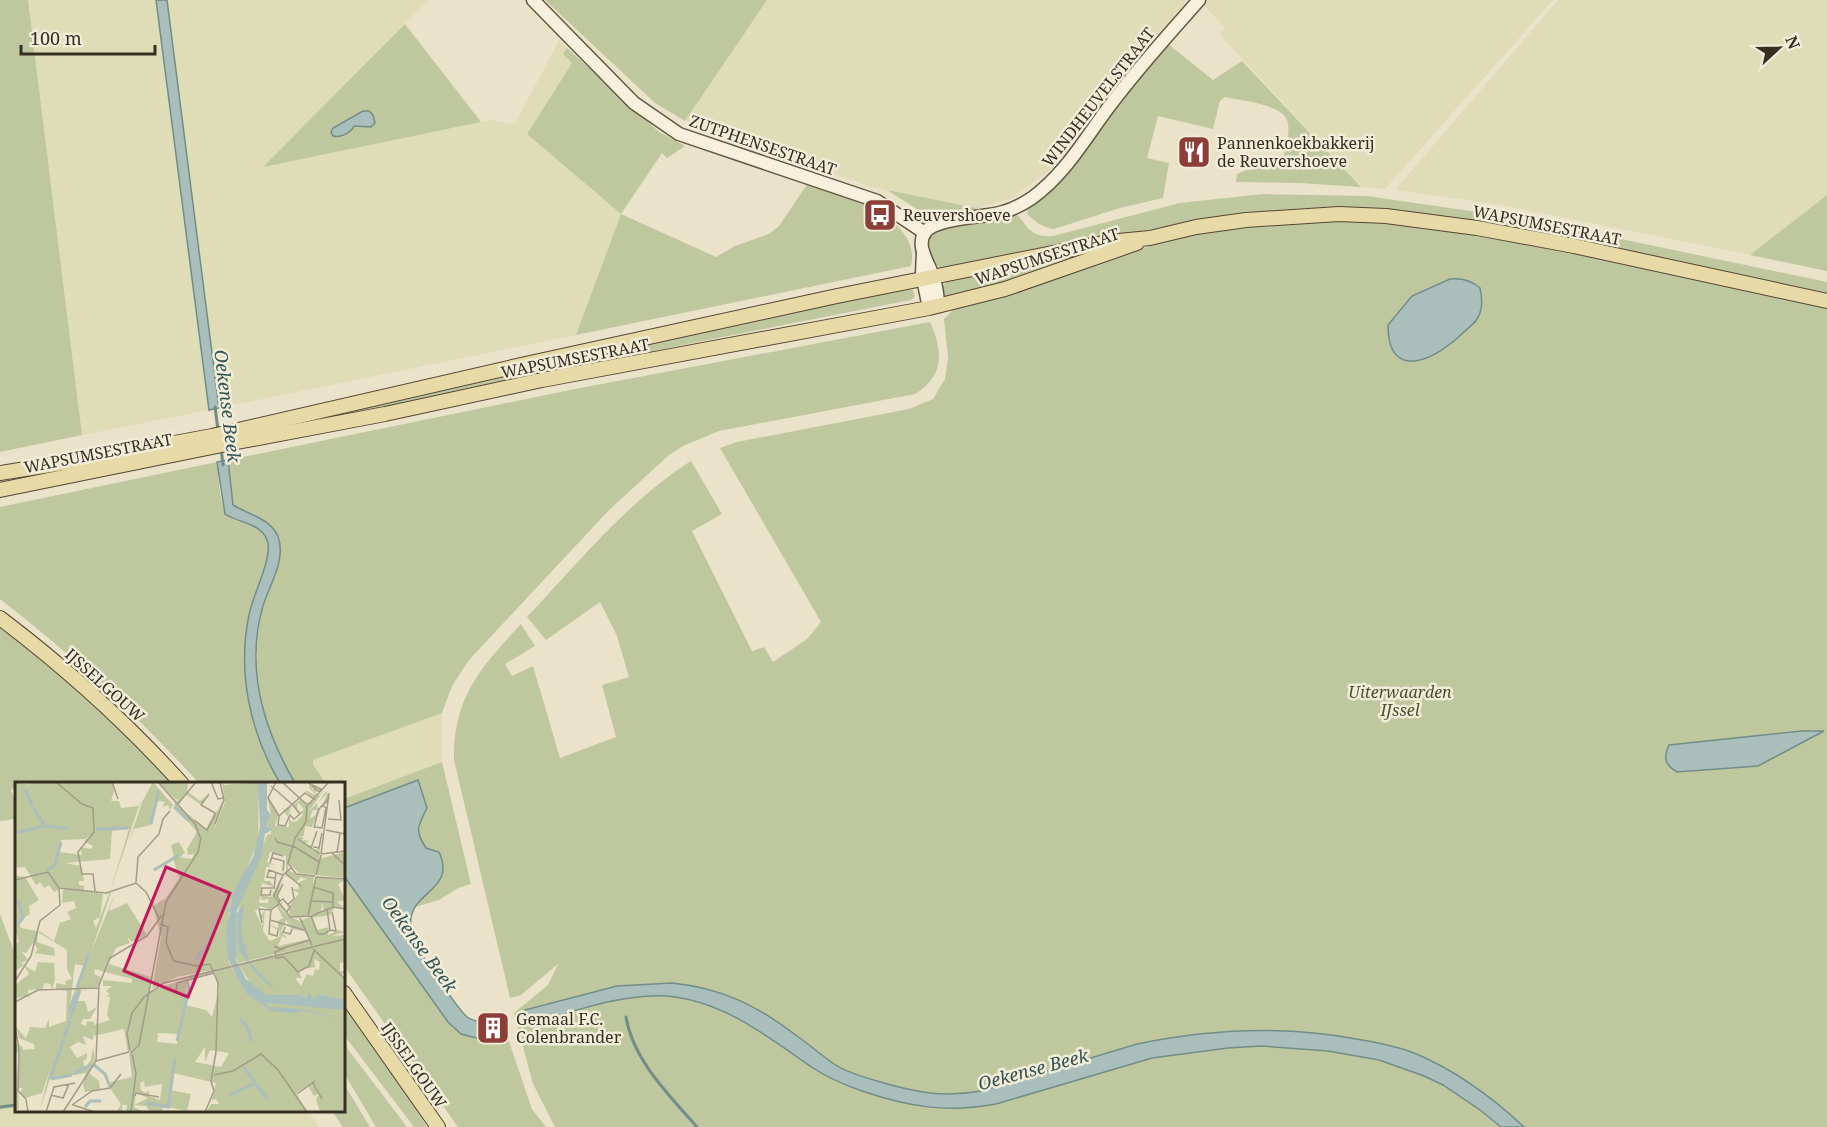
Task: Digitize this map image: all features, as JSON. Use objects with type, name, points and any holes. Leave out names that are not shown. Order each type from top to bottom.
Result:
[{"type":"main road","name":"WAPSUMSESTRAAT","points":[[230,438],[542,361],[928,278],[1108,242],[1266,218],[1339,214],[1386,216],[1477,228],[1563,244],[1827,301]]},
{"type":"main road","name":"WAPSUMSESTRAAT","points":[[0,473],[385,414],[542,380],[934,307],[981,296],[1048,275],[1116,252],[1150,237]]},
{"type":"main road","name":"WAPSUMSESTRAAT","points":[[0,490],[213,441]]},
{"type":"main road","name":"IJSSELGOUW","points":[[0,618],[65,670],[110,710],[181,782]]},
{"type":"main road","name":"IJSSELGOUW","points":[[345,994],[438,1127]]},
{"type":"street","name":"ZUTPHENSESTRAAT","points":[[533,0],[634,103],[680,134],[877,201],[925,233]]},
{"type":"street","name":"WINDHEUVELSTRAAT","points":[[925,233],[930,227],[938,224],[1002,213],[1018,207],[1042,190],[1060,174],[1137,71],[1199,0]]},
{"type":"street","points":[[925,233],[921,242],[934,307]]},
{"type":"shaded area","points":[[28,0],[156,0],[209,410],[82,435]]},
{"type":"shaded area","points":[[156,0],[167,0],[219,408],[209,410]]},
{"type":"shaded area","points":[[167,0],[429,0],[264,166],[491,120],[515,124],[559,40],[567,48],[563,54],[572,63],[527,134],[621,214],[576,335],[219,408]]},
{"type":"shaded area","points":[[767,0],[1187,0],[1133,63],[1050,170],[1010,199],[976,208],[871,187],[685,121]]},
{"type":"shaded area","points":[[1205,0],[1553,0],[1385,189],[1361,187],[1219,34],[1225,28],[1202,3]]},
{"type":"shaded area","points":[[1558,0],[1827,0],[1827,195],[1750,255],[1502,205],[1395,190]]},
{"type":"shaded area","points":[[363,111],[369,111],[373,115],[375,123],[371,127],[354,126],[345,134],[333,136],[331,132],[333,128]]},
{"type":"shaded area","points":[[1450,279],[1466,280],[1480,288],[1481,308],[1476,321],[1453,342],[1429,357],[1416,361],[1405,360],[1396,355],[1390,344],[1388,325],[1412,296]]},
{"type":"shaded area","points":[[228,460],[233,505],[266,522],[272,527],[279,540],[280,557],[276,574],[263,606],[258,629],[257,675],[274,742],[294,782],[279,782],[270,764],[254,723],[246,680],[245,658],[249,615],[268,556],[267,540],[260,530],[225,514],[217,462]]},
{"type":"shaded area","points":[[442,713],[442,762],[345,799],[345,782],[325,782],[313,765],[313,760]]},
{"type":"shaded area","points":[[1802,731],[1824,731],[1758,766],[1677,772],[1666,761],[1669,745]]},
{"type":"shaded area","points":[[418,780],[427,808],[419,828],[420,837],[426,848],[439,852],[443,864],[439,882],[414,909],[411,920],[412,937],[462,1012],[468,1018],[479,1022],[483,1037],[480,1039],[461,1034],[448,1022],[345,877],[345,808]]},
{"type":"shaded area","points":[[672,983],[707,989],[739,1000],[782,1025],[839,1067],[866,1078],[916,1091],[954,1094],[981,1091],[1137,1044],[1219,1032],[1273,1030],[1371,1041],[1414,1053],[1472,1085],[1524,1127],[1501,1127],[1443,1085],[1424,1076],[1379,1060],[1328,1051],[1261,1046],[1152,1058],[996,1104],[944,1108],[912,1105],[843,1084],[819,1072],[744,1022],[708,1005],[688,999],[667,996],[633,997],[597,1004],[529,1025],[525,1010],[617,986]]},
{"type":"shaded area","points":[[15,1107],[15,1112],[309,1112],[319,1127],[0,1127],[0,1110]]},
{"type":"green space","points":[[0,0],[28,0],[82,435],[0,452]]},
{"type":"green space","points":[[545,0],[767,0],[685,121],[655,103]]},
{"type":"green space","points":[[405,24],[481,122],[263,167]]},
{"type":"green space","points":[[1167,43],[1213,80],[1242,61],[1361,187],[1236,182],[1237,174],[1242,171],[1271,167],[1282,162],[1288,138],[1288,124],[1280,112],[1272,108],[1225,97],[1220,101],[1213,129],[1158,116],[1147,158],[1169,163],[1163,198],[1120,208],[1054,229],[1037,222],[1028,215],[1027,208]]},
{"type":"green space","points":[[567,48],[659,132],[685,146],[667,158],[662,153],[621,214],[527,134],[572,63],[563,54]]},
{"type":"green space","points":[[808,183],[858,201],[892,222],[904,234],[911,249],[911,266],[576,335],[621,214],[716,257],[735,246],[769,234],[779,226]]},
{"type":"green space","points":[[887,190],[976,208],[987,206],[935,217],[923,213]]},
{"type":"green space","points":[[1263,194],[1367,196],[1549,224],[1827,282],[1827,294],[1643,254],[1452,217],[1337,208],[1293,209],[1231,215],[945,270],[933,263],[929,253],[928,240],[934,233],[1007,216],[1018,216],[1036,234],[1053,236],[1180,203]]},
{"type":"green space","points":[[1827,195],[1827,271],[1750,255]]},
{"type":"green space","name":"Uiterwaarden IJssel","points":[[1315,220],[1375,222],[1476,232],[1827,307],[1827,1127],[555,1127],[533,1084],[514,1013],[548,985],[558,964],[521,995],[510,998],[454,760],[458,718],[472,684],[482,669],[521,624],[535,646],[505,664],[512,676],[533,666],[560,758],[616,737],[602,685],[629,677],[617,636],[600,602],[546,640],[527,617],[646,494],[691,461],[722,514],[692,531],[752,651],[764,647],[773,662],[807,639],[821,622],[720,448],[737,442],[909,409],[933,399],[945,379],[948,358],[944,319],[953,310],[1178,237],[1222,229]]},
{"type":"green space","points":[[1109,245],[1007,282],[947,299],[942,290],[946,281]]},
{"type":"green space","points":[[901,288],[913,290],[915,297],[911,300],[687,344],[229,440],[284,423]]},
{"type":"green space","points":[[930,322],[939,353],[939,362],[932,379],[915,394],[719,431],[683,446],[669,455],[609,510],[469,660],[452,686],[442,713],[313,760],[313,765],[325,782],[294,782],[267,722],[258,679],[258,635],[264,604],[280,550],[278,539],[270,525],[233,505],[228,460],[570,390]]},
{"type":"green space","points":[[217,462],[221,498],[225,511],[233,519],[261,531],[268,542],[268,557],[248,619],[246,670],[250,704],[258,737],[279,782],[198,782],[104,687],[0,599],[0,507]]},
{"type":"green space","points":[[0,625],[60,673],[173,782],[15,782],[15,787],[11,790],[15,800],[15,819],[0,821]]},
{"type":"green space","points":[[442,762],[471,884],[458,888],[439,900],[415,907],[437,884],[426,848],[418,835],[418,827],[427,808],[418,780],[345,808],[345,799]]},
{"type":"green space","points":[[345,877],[448,1022],[461,1034],[480,1039],[505,1030],[532,1109],[546,1127],[458,1127],[345,967]]},
{"type":"green space","points":[[0,914],[15,954],[15,1107],[0,1110]]},
{"type":"green space","points":[[345,1004],[400,1083],[427,1127],[414,1127],[345,1036]]},
{"type":"green space","points":[[345,1045],[407,1127],[376,1127],[345,1075]]},
{"type":"green space","points":[[345,1086],[370,1127],[343,1127],[333,1112],[345,1112]]},
{"type":"waterway","name":"Oekense Beek","points":[[215,407],[218,430]]},
{"type":"waterway","name":"Oekense Beek","points":[[221,448],[223,465]]},
{"type":"waterway","points":[[626,1017],[630,1033],[644,1062],[697,1127]]},
{"type":"waterway","points":[[0,1107],[15,1105]]},
{"type":"place","name":"Pannenkoekbakkerij de Reuvershoeve","points":[[1194,152]]},
{"type":"place","name":"Reuvershoeve","points":[[880,215]]},
{"type":"place","name":"Gemaal F.C. Colenbrander","points":[[493,1028]]}]
